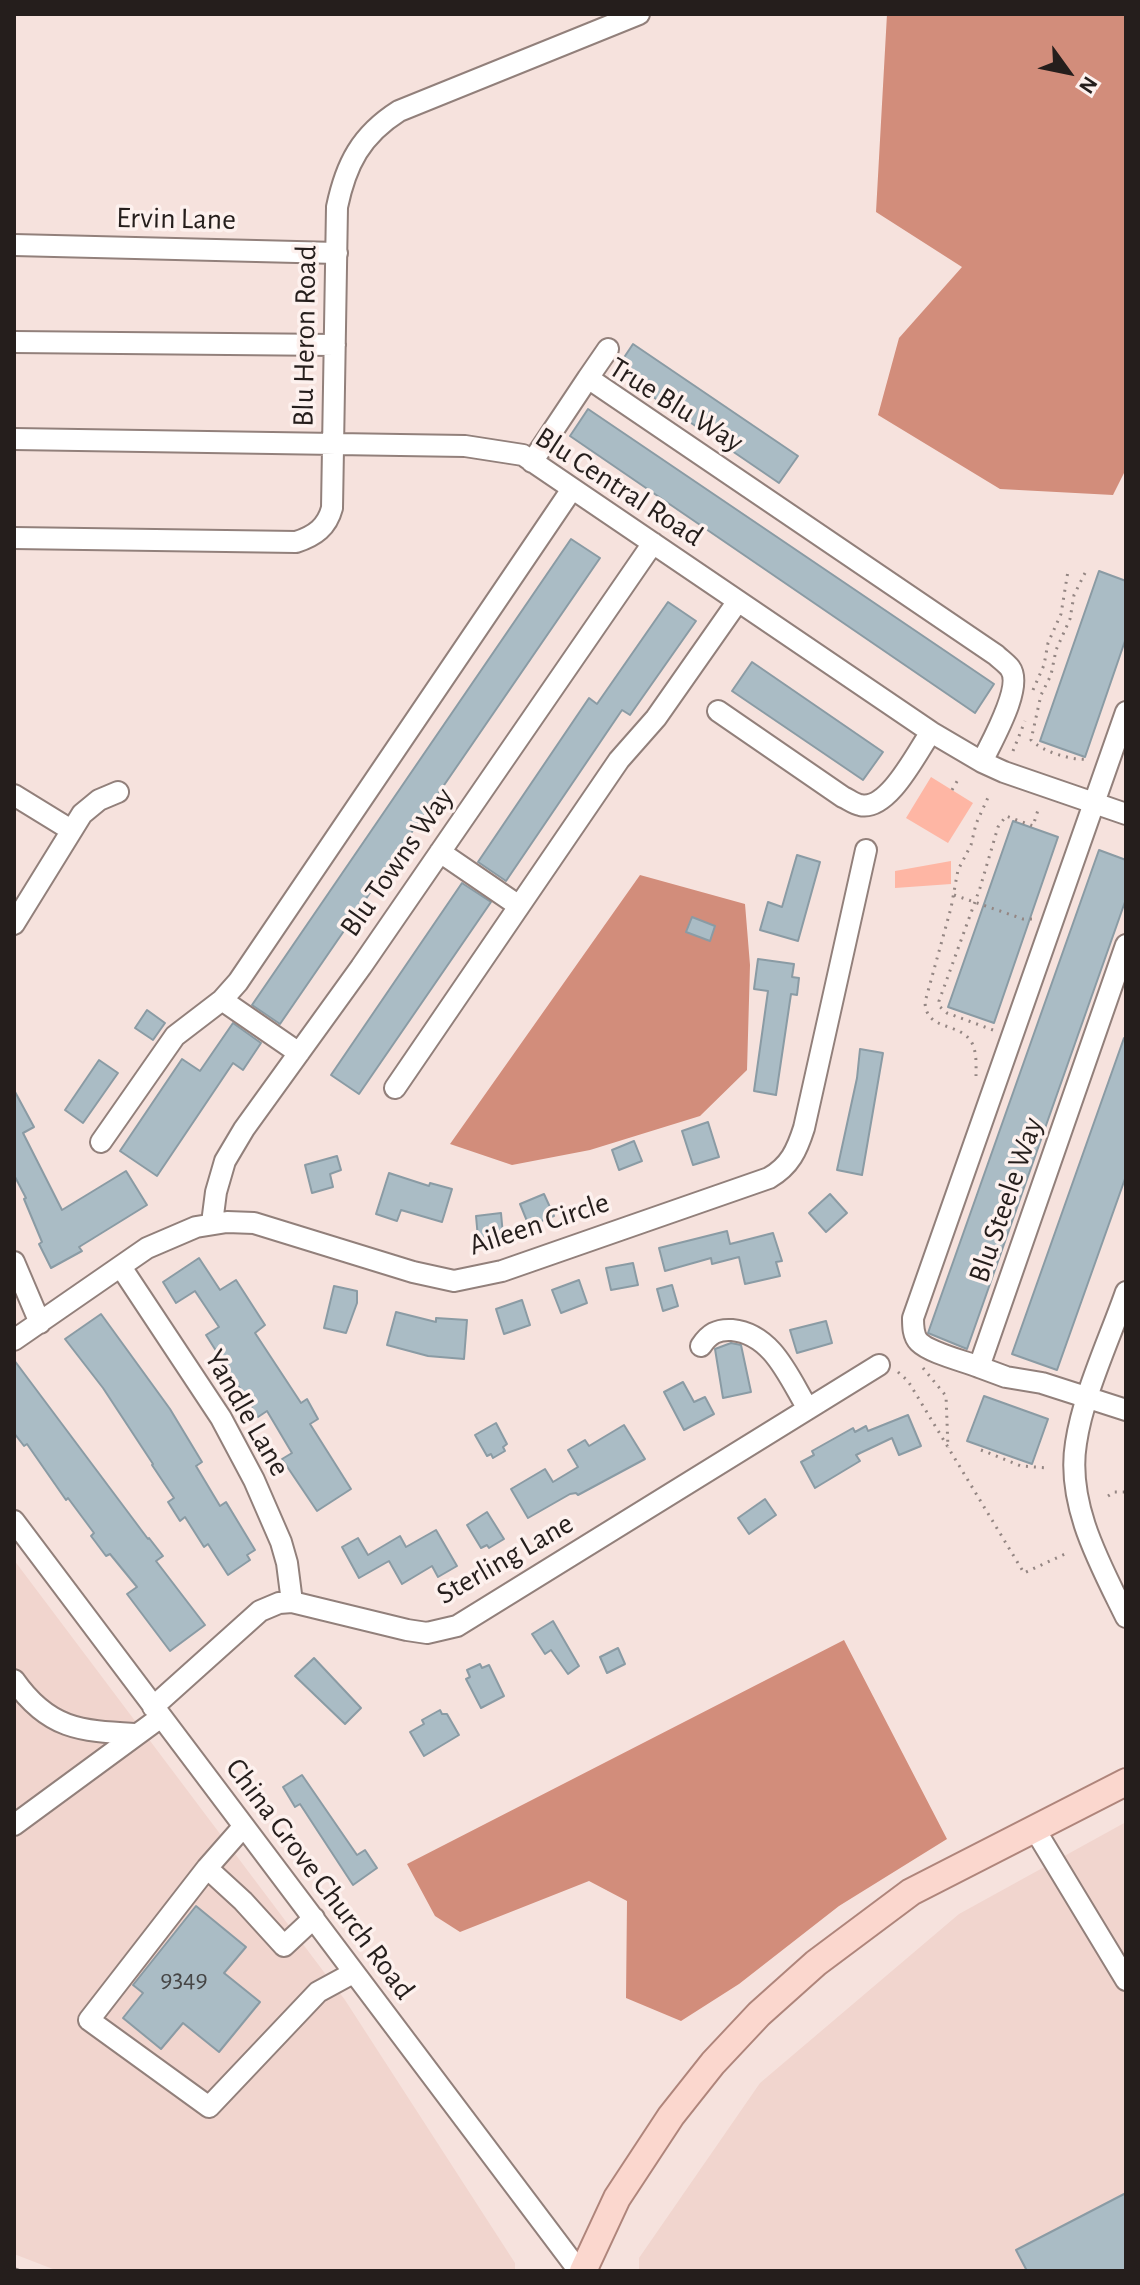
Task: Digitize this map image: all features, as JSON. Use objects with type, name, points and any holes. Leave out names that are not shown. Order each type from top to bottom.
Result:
[{"type":"main road","points":[[581,2271],[617,2198],[671,2116],[713,2063],[759,2014],[816,1963],[911,1892],[1126,1782]]},
{"type":"street","name":"Blu Heron Road","points":[[14,538],[296,542],[311,538],[328,522],[331,513],[337,207],[343,179],[365,139],[399,111],[639,14]]},
{"type":"street","name":"Ervin Lane","points":[[14,245],[337,253]]},
{"type":"street","points":[[14,342],[335,345]]},
{"type":"street","points":[[588,378],[608,349]]},
{"type":"street","name":"True Blu Way","points":[[532,462],[588,378],[996,655],[1011,669],[1015,684],[982,762]]},
{"type":"street","name":"Blu Central Road","points":[[14,439],[465,446],[523,455],[931,732],[982,762],[1126,814]]},
{"type":"street","points":[[101,1142],[175,1036],[222,1000],[238,982],[572,489]]},
{"type":"street","name":"Blu Towns Way","points":[[212,1223],[216,1192],[225,1161],[244,1129],[653,543]]},
{"type":"street","points":[[395,1088],[619,760],[656,718],[738,601]]},
{"type":"street","points":[[718,711],[843,797],[861,805],[874,804],[888,795],[931,732]]},
{"type":"street","points":[[1126,712],[913,1318],[913,1331],[918,1341],[928,1348],[1006,1377],[1042,1383],[1126,1410]]},
{"type":"street","points":[[16,918],[71,830],[90,806],[118,792]]},
{"type":"street","points":[[14,795],[71,830]]},
{"type":"street","name":"Aileen Circle","points":[[14,1340],[171,1236],[212,1223],[254,1223],[413,1272],[454,1281],[502,1271],[769,1178],[790,1161],[804,1128],[866,850]]},
{"type":"street","points":[[440,852],[519,906]]},
{"type":"street","name":"Blu Steele Way","points":[[979,1367],[1126,945]]},
{"type":"street","points":[[222,1000],[299,1053]]},
{"type":"street","points":[[14,1262],[40,1323]]},
{"type":"street","name":"Yandle Lane","points":[[121,1267],[221,1418],[254,1480],[281,1542],[292,1602]]},
{"type":"street","points":[[1126,1292],[1075,1444],[1076,1487],[1085,1528],[1126,1617]]},
{"type":"street","points":[[701,1346],[714,1331],[726,1329],[754,1336],[775,1355],[808,1409]]},
{"type":"street","name":"Sterling Lane","points":[[292,1602],[407,1630],[441,1631],[457,1626],[808,1409],[885,1368]]},
{"type":"street","name":"China Grove Church Road","points":[[14,1521],[21,1544],[157,1712],[581,2271]]},
{"type":"street","points":[[14,1825],[137,1734],[260,1611],[279,1603],[292,1602]]},
{"type":"street","points":[[14,1680],[33,1705],[70,1728],[137,1734]]},
{"type":"street","points":[[243,1827],[207,1868],[89,2020],[209,2107],[318,1992],[353,1973]]},
{"type":"street","points":[[1034,1828],[1126,1980]]},
{"type":"street","points":[[207,1868],[243,1901],[284,1946],[314,1918]]},
{"type":"path","points":[[1031,695],[1061,614],[1068,571]]},
{"type":"path","points":[[1085,573],[1074,595],[1070,619],[1041,695],[1031,740],[1064,755],[1097,761]]},
{"type":"path","points":[[1013,751],[1027,713]]},
{"type":"path","points":[[952,790],[959,778]]},
{"type":"path","points":[[976,1082],[976,1054],[967,1037],[936,1023],[925,1011],[925,1002],[958,870],[971,845],[976,824],[990,793]]},
{"type":"path","points":[[998,1033],[987,1026],[947,1013],[939,1006],[1001,822],[1006,816],[1033,826],[1038,810]]},
{"type":"path","points":[[954,895],[1023,919],[1040,919]]},
{"type":"path","points":[[976,1054],[982,1056]]},
{"type":"path","points":[[918,1364],[946,1396],[948,1448]]},
{"type":"path","points":[[885,1368],[898,1372],[908,1381],[1024,1573],[1065,1554]]},
{"type":"path","points":[[981,1450],[1021,1466],[1049,1468]]},
{"type":"path","points":[[1108,1496],[1114,1492],[1126,1492]]},
{"type":"shaded area","points":[[887,14],[1126,14],[1126,469],[1113,495],[1000,489],[878,415],[899,338],[962,267],[876,212]]},
{"type":"shaded area","points":[[931,777],[973,803],[948,843],[906,818]]},
{"type":"shaded area","points":[[951,861],[951,884],[895,888],[895,871]]},
{"type":"shaded area","points":[[640,875],[745,904],[750,965],[747,1070],[700,1116],[590,1150],[512,1165],[450,1144]]},
{"type":"shaded area","points":[[14,1560],[345,2000],[515,2263],[515,2271],[58,2271],[14,2254]]},
{"type":"shaded area","points":[[844,1640],[947,1839],[839,1906],[739,1984],[681,2021],[626,1998],[627,1901],[589,1881],[460,1932],[435,1916],[407,1864]]},
{"type":"shaded area","points":[[1126,1822],[1126,2271],[639,2271],[639,2258],[760,2083],[959,1914]]},
{"type":"building","points":[[633,344],[798,456],[779,483],[615,371]]},
{"type":"building","points":[[588,409],[994,684],[975,713],[570,436]]},
{"type":"building","points":[[571,539],[600,558],[280,1024],[252,1005]]},
{"type":"building","points":[[1099,571],[1126,581],[1126,638],[1085,757],[1040,741]]},
{"type":"building","points":[[668,602],[696,621],[630,715],[622,710],[506,881],[478,862],[589,698],[597,704]]},
{"type":"building","points":[[752,662],[883,752],[863,780],[732,691]]},
{"type":"building","points":[[1013,821],[1058,837],[994,1023],[948,1007]]},
{"type":"building","points":[[1099,850],[1126,860],[1126,899],[967,1349],[928,1333]]},
{"type":"building","points":[[797,855],[820,862],[798,941],[760,930],[768,902],[782,907]]},
{"type":"building","points":[[462,883],[491,902],[359,1094],[331,1075]]},
{"type":"building","points":[[692,917],[715,926],[710,941],[686,932]]},
{"type":"building","points":[[758,959],[794,964],[792,977],[799,978],[797,995],[791,994],[776,1095],[754,1091],[768,991],[754,989]]},
{"type":"building","points":[[147,1010],[165,1023],[153,1040],[135,1028]]},
{"type":"building","points":[[233,1023],[261,1043],[243,1070],[233,1063],[157,1176],[120,1151],[182,1059],[200,1071]]},
{"type":"building","points":[[1124,1038],[1126,1176],[1057,1370],[1012,1354]]},
{"type":"building","points":[[860,1049],[883,1053],[862,1175],[837,1170],[857,1078]]},
{"type":"building","points":[[99,1060],[118,1073],[83,1123],[65,1110]]},
{"type":"building","points":[[14,1090],[34,1127],[23,1133],[62,1210],[126,1171],[147,1205],[79,1247],[82,1251],[51,1268],[39,1244],[42,1242],[26,1198],[14,1175]]},
{"type":"building","points":[[708,1122],[719,1157],[693,1165],[682,1131]]},
{"type":"building","points":[[634,1141],[642,1161],[619,1170],[612,1150]]},
{"type":"building","points":[[337,1156],[341,1170],[330,1174],[333,1187],[312,1193],[305,1165]]},
{"type":"building","points":[[389,1173],[429,1186],[430,1183],[452,1189],[442,1222],[401,1210],[397,1221],[376,1214]]},
{"type":"building","points":[[544,1194],[554,1216],[529,1226],[520,1204]]},
{"type":"building","points":[[830,1194],[847,1213],[826,1232],[809,1213]]},
{"type":"building","points":[[501,1213],[503,1235],[478,1238],[476,1216]]},
{"type":"building","points":[[727,1231],[730,1244],[773,1233],[782,1261],[776,1262],[780,1276],[745,1284],[739,1257],[712,1264],[711,1258],[665,1271],[659,1248]]},
{"type":"building","points":[[199,1258],[220,1290],[236,1280],[265,1325],[255,1333],[301,1403],[307,1399],[318,1419],[310,1424],[351,1489],[317,1511],[282,1459],[292,1453],[267,1411],[258,1417],[206,1335],[219,1327],[195,1291],[176,1303],[163,1282]]},
{"type":"building","points":[[633,1263],[638,1285],[611,1290],[606,1268]]},
{"type":"building","points":[[579,1280],[587,1303],[561,1313],[552,1290]]},
{"type":"building","points":[[672,1285],[678,1306],[663,1311],[657,1289]]},
{"type":"building","points":[[334,1286],[357,1291],[357,1303],[346,1333],[324,1328]]},
{"type":"building","points":[[522,1300],[530,1325],[504,1334],[496,1309]]},
{"type":"building","points":[[396,1312],[436,1322],[436,1318],[467,1320],[464,1359],[428,1356],[387,1345]]},
{"type":"building","points":[[101,1314],[170,1409],[202,1462],[196,1466],[220,1506],[226,1502],[255,1550],[247,1555],[250,1560],[228,1575],[208,1544],[204,1547],[185,1517],[180,1521],[168,1502],[174,1498],[153,1464],[103,1388],[65,1339]]},
{"type":"building","points":[[826,1321],[832,1343],[797,1353],[790,1330]]},
{"type":"building","points":[[731,1343],[741,1345],[751,1392],[723,1398],[715,1349]]},
{"type":"building","points":[[14,1360],[163,1556],[156,1561],[205,1625],[170,1651],[127,1594],[137,1587],[110,1554],[106,1556],[91,1536],[94,1533],[68,1498],[66,1500],[27,1444],[24,1446],[14,1433]]},
{"type":"building","points":[[683,1382],[694,1402],[705,1397],[714,1414],[684,1430],[664,1392]]},
{"type":"building","points":[[984,1396],[1048,1419],[1032,1464],[967,1441]]},
{"type":"building","points":[[908,1415],[921,1446],[899,1455],[892,1438],[856,1455],[860,1461],[815,1488],[801,1462],[814,1455],[812,1451],[853,1428],[855,1432],[866,1426],[868,1431]]},
{"type":"building","points":[[496,1423],[507,1444],[503,1447],[505,1451],[493,1458],[491,1454],[487,1456],[475,1435]]},
{"type":"building","points":[[624,1425],[645,1459],[578,1495],[570,1494],[528,1518],[511,1489],[545,1469],[553,1482],[578,1467],[568,1450],[585,1440],[589,1446]]},
{"type":"building","points":[[765,1499],[776,1515],[749,1534],[738,1518]]},
{"type":"building","points":[[487,1512],[504,1539],[489,1548],[487,1545],[481,1548],[467,1525]]},
{"type":"building","points":[[436,1530],[457,1566],[438,1577],[432,1566],[402,1584],[389,1561],[359,1578],[342,1547],[358,1538],[368,1555],[400,1536],[406,1547]]},
{"type":"building","points":[[553,1621],[579,1666],[568,1674],[551,1650],[545,1654],[532,1634]]},
{"type":"building","points":[[618,1648],[625,1664],[607,1673],[600,1657]]},
{"type":"building","points":[[314,1658],[361,1708],[345,1724],[295,1676]]},
{"type":"building","points":[[480,1664],[482,1668],[489,1665],[504,1696],[481,1708],[466,1679],[470,1677],[467,1670]]},
{"type":"building","points":[[440,1710],[442,1714],[447,1714],[459,1735],[424,1756],[410,1732],[424,1724],[422,1720]]},
{"type":"building","points":[[302,1775],[357,1855],[365,1850],[377,1868],[353,1885],[300,1804],[295,1807],[283,1787]]},
{"type":"building","points":[[196,1906],[246,1947],[224,1973],[260,2002],[219,2052],[183,2023],[161,2049],[123,2018],[143,1993],[133,1985]]},
{"type":"building","points":[[1126,2193],[1126,2271],[1027,2271],[1016,2250]]},
{"type":"tram line","points":[[14,2268],[22,2271]]}]
